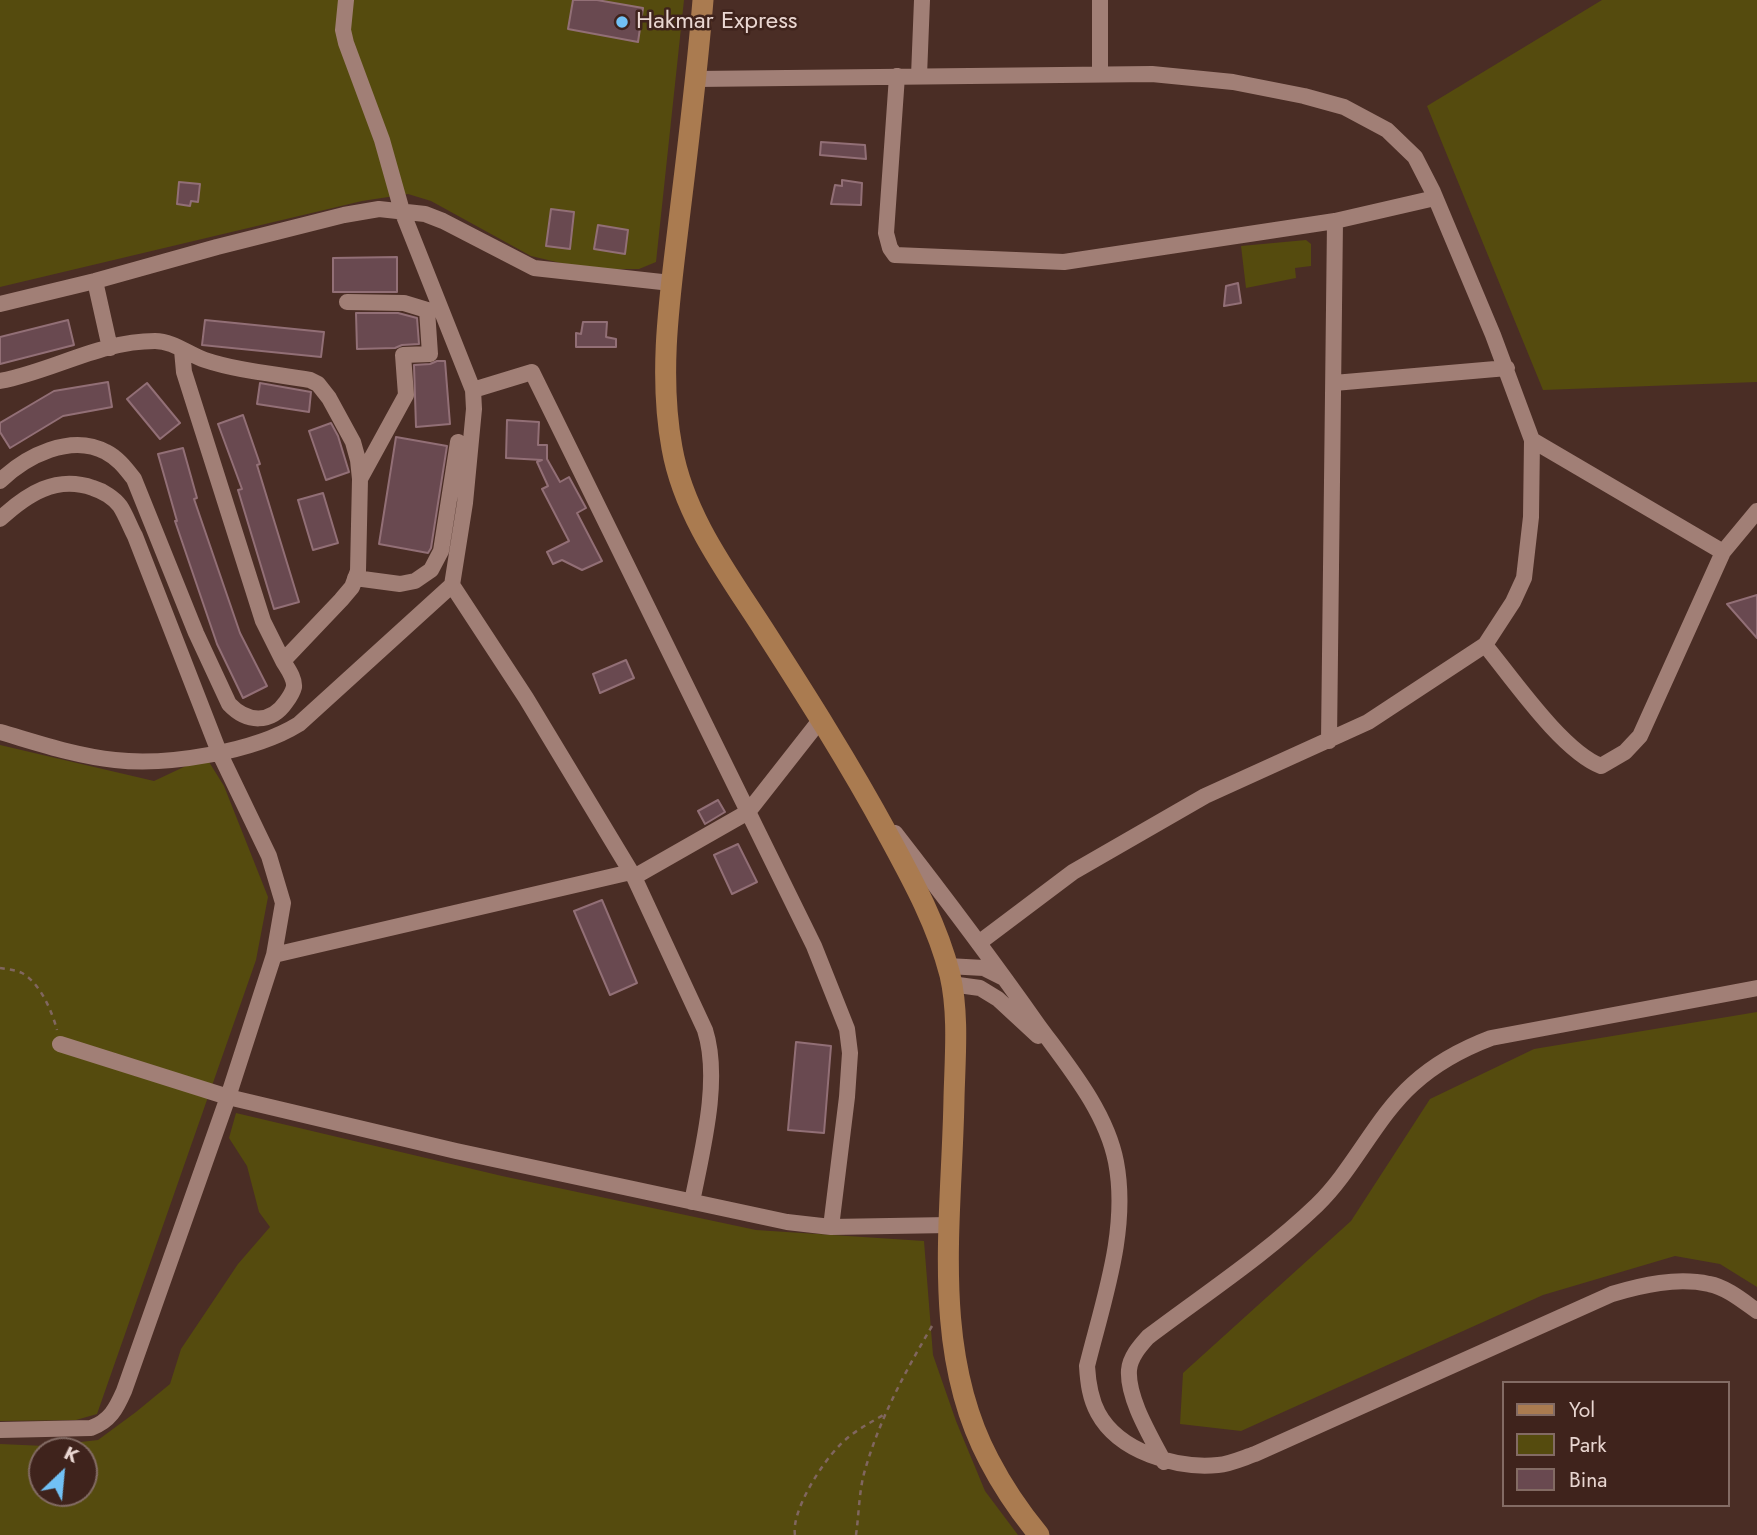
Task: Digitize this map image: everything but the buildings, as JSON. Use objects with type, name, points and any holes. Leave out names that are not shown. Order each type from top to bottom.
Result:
[{"type":"main road","points":[[703,0],[671,283],[665,364],[666,405],[672,452],[682,487],[699,525],[869,799],[926,908],[940,942],[949,975],[955,1043],[949,1225],[949,1295],[954,1350],[972,1421],[987,1457],[1004,1487],[1039,1535]]},
{"type":"street","points":[[0,732],[115,760],[144,762],[219,752],[269,739],[299,724],[452,584],[466,503],[474,409],[472,390],[402,211],[382,140],[346,43],[343,30],[346,0]]},
{"type":"street","points":[[919,76],[922,0]]},
{"type":"street","points":[[1100,0],[1100,73]]},
{"type":"street","points":[[696,79],[1152,74],[1233,82],[1343,107],[1387,130],[1415,157],[1507,368],[1532,440],[1531,517],[1524,578],[1513,602],[1485,645],[1368,722],[1205,796],[1073,872],[980,942]]},
{"type":"street","points":[[897,76],[886,233],[895,255],[1064,262],[1335,221],[1435,198]]},
{"type":"street","points":[[0,304],[344,215],[379,209],[425,214],[534,268],[671,283]]},
{"type":"street","points":[[1329,741],[1335,221]]},
{"type":"street","points":[[94,281],[110,348]]},
{"type":"street","points":[[346,302],[404,303],[427,310],[430,354],[403,355],[407,395],[360,479]]},
{"type":"street","points":[[0,381],[13,379],[78,355],[157,341],[170,343],[205,360],[310,380],[318,384],[329,398],[353,442],[358,460],[358,571],[352,587],[283,661]]},
{"type":"street","points":[[0,481],[30,458],[45,451],[71,446],[93,447],[120,462],[134,479],[196,633],[229,704],[238,714],[253,719],[266,719],[279,712],[294,687],[263,621],[248,578],[228,504],[184,372],[182,350]]},
{"type":"street","points":[[1334,383],[1507,368]]},
{"type":"street","points":[[472,390],[532,372],[814,946],[847,1029],[850,1053],[831,1227]]},
{"type":"street","points":[[1532,440],[1723,552]]},
{"type":"street","points":[[355,578],[400,583],[415,581],[431,569],[441,551],[458,442]]},
{"type":"street","points":[[0,519],[16,504],[40,489],[61,482],[79,483],[102,491],[120,506],[135,536],[219,752],[269,856],[283,903],[274,956],[228,1097],[115,1411],[104,1423],[90,1428],[0,1430]]},
{"type":"street","points":[[1485,645],[1569,746],[1586,760],[1601,766],[1625,752],[1640,736],[1723,552],[1757,511]]},
{"type":"street","points":[[452,584],[526,698],[632,874],[705,1030],[711,1048],[712,1070],[703,1145],[692,1202]]},
{"type":"street","points":[[274,956],[632,874],[748,812],[821,719]]},
{"type":"street","points":[[869,799],[980,942],[1096,1108],[1109,1136],[1119,1191],[1118,1223],[1114,1255],[1087,1366],[1092,1400],[1104,1422],[1124,1441],[1164,1462],[1220,1465],[1255,1454],[1612,1294],[1642,1285],[1675,1282],[1711,1284],[1741,1298],[1757,1311]]},
{"type":"street","points":[[949,975],[984,968],[1006,979]]},
{"type":"street","points":[[949,975],[998,999],[1063,1060]]},
{"type":"street","points":[[1164,1462],[1131,1390],[1129,1368],[1136,1351],[1148,1337],[1289,1231],[1320,1202],[1412,1085],[1461,1049],[1491,1038],[1757,988]]},
{"type":"street","points":[[60,1044],[228,1097],[456,1151],[787,1222],[831,1227],[949,1225]]},
{"type":"path","points":[[0,968],[23,973],[35,983],[52,1016],[60,1044]]},
{"type":"path","points":[[856,1535],[864,1472],[885,1415],[896,1388],[949,1295]]},
{"type":"path","points":[[795,1535],[794,1528],[802,1504],[817,1474],[837,1447],[858,1429],[885,1415]]},
{"type":"green space","points":[[0,0],[684,0],[656,262],[639,269],[586,269],[531,256],[431,201],[408,194],[362,201],[0,287]]},
{"type":"green space","points":[[1602,0],[1757,0],[1757,382],[1543,390],[1427,106]]},
{"type":"green space","points":[[1306,240],[1311,244],[1311,266],[1295,268],[1296,278],[1246,288],[1241,246]]},
{"type":"green space","points":[[0,745],[154,781],[188,765],[209,762],[224,786],[268,897],[256,960],[97,1414],[76,1420],[0,1421]]},
{"type":"green space","points":[[1757,1012],[1757,1287],[1720,1264],[1675,1256],[1543,1295],[1241,1431],[1180,1424],[1183,1373],[1351,1221],[1430,1099],[1534,1049]]},
{"type":"green space","points":[[236,1113],[502,1176],[756,1230],[924,1241],[933,1355],[985,1491],[1018,1535],[0,1535],[0,1444],[28,1445],[28,1507],[98,1507],[98,1440],[170,1384],[181,1349],[238,1264],[270,1227],[259,1212],[247,1166],[229,1138]]},
{"type":"place","name":"Hakmar Express","points":[[622,22]]}]
